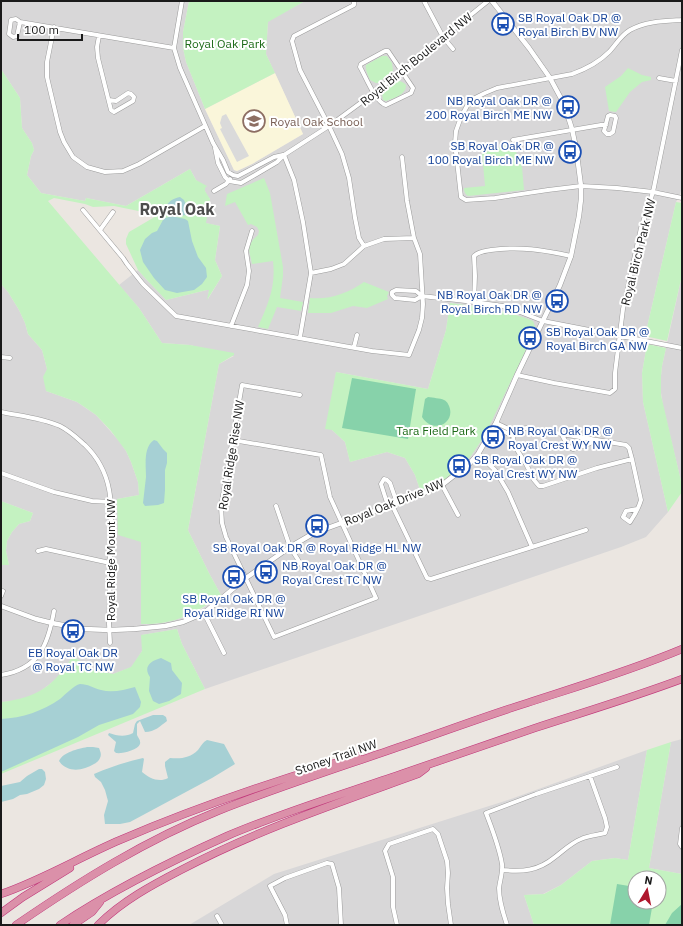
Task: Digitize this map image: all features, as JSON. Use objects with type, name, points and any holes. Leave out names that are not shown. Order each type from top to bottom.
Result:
[{"type":"highway","name":"Stoney Trail NW","points":[[16,925],[90,876],[128,854],[183,826],[217,811],[274,789],[653,661],[682,649]]},
{"type":"highway","points":[[60,925],[102,899],[164,866],[227,836],[316,803],[682,679]]},
{"type":"highway","points":[[1,894],[22,886],[119,840],[185,813],[266,784],[416,739],[429,737]]},
{"type":"highway","points":[[98,925],[112,912],[139,893],[197,862],[293,820],[418,774],[430,765]]},
{"type":"highway","points":[[1,913],[58,874],[119,840]]},
{"type":"highway","points":[[73,925],[92,912],[102,899]]},
{"type":"street","points":[[182,1],[174,48],[180,68],[215,148],[223,160],[228,172],[233,175]]},
{"type":"street","points":[[354,1],[354,5],[294,36],[292,41],[300,70],[342,154],[349,178],[359,238],[364,246]]},
{"type":"street","points":[[424,1],[443,37],[453,49]]},
{"type":"street","name":"Royal Birch Boulevard NW","points":[[229,181],[242,182],[256,175],[329,126],[374,93],[488,1]]},
{"type":"street","name":"Royal Oak Drive NW","points":[[1,606],[24,615],[52,623],[84,629],[110,630],[165,626],[182,622],[204,613],[246,578],[290,546],[314,533],[442,485],[470,463],[478,454],[495,425],[560,285],[571,256],[579,216],[582,186],[572,129],[564,104],[550,78],[529,48],[492,1]]},
{"type":"street","points":[[682,20],[643,24],[630,30],[596,63],[583,70],[572,74],[497,88],[485,92],[475,98],[467,106],[456,131],[462,197],[466,200],[495,198],[582,186],[653,192],[682,198]]},
{"type":"street","points":[[20,22],[174,48]]},
{"type":"street","points":[[54,27],[47,62],[47,76],[60,132],[73,157],[87,167],[105,172],[123,171],[139,164],[205,126]]},
{"type":"street","points":[[99,36],[97,47],[98,58],[111,110],[114,112],[133,101],[134,97],[132,94],[128,93],[116,101],[109,100]]},
{"type":"street","name":"Royal Birch Park NW","points":[[517,375],[610,393],[615,389],[615,373],[623,309],[634,258],[653,192],[682,50]]},
{"type":"street","points":[[385,51],[388,52],[401,71],[413,88],[411,93],[386,105],[382,104],[374,93],[360,67],[361,64],[385,51]]},
{"type":"street","points":[[659,78],[676,81]]},
{"type":"street","points":[[608,116],[615,116],[616,118],[613,132],[607,134],[604,131],[606,125],[608,116]]},
{"type":"street","points":[[513,140],[572,129],[606,125]]},
{"type":"street","points":[[215,148],[218,163],[225,177],[229,181]]},
{"type":"street","points":[[284,155],[294,180],[303,222],[311,272],[300,337]]},
{"type":"street","name":"Royal Birch Boulevard NW","points":[[214,191],[226,184],[233,175],[238,176],[274,157],[284,155]]},
{"type":"street","points":[[83,210],[143,284],[176,316],[372,351],[409,355],[422,318],[422,296],[420,254],[414,238],[407,200],[402,157]]},
{"type":"street","points":[[100,230],[112,212]]},
{"type":"street","points":[[231,326],[247,285],[249,270],[246,250],[252,231]]},
{"type":"street","points":[[311,272],[331,269],[344,264],[364,246],[384,239],[414,238]]},
{"type":"street","points":[[474,302],[474,256],[477,252],[521,248],[545,250],[571,256]]},
{"type":"street","points":[[422,296],[415,300],[395,298],[392,295],[392,292],[396,290],[416,291],[422,296],[503,306],[543,320],[682,348]]},
{"type":"street","points":[[354,347],[357,335]]},
{"type":"street","points":[[1,357],[10,358]]},
{"type":"street","name":"Royal Ridge Rise NW","points":[[300,395],[242,385],[221,507],[222,523],[226,537],[274,637],[376,598],[341,523]]},
{"type":"street","name":"Royal Ridge Mount NW","points":[[1,412],[47,421],[61,427],[75,435],[91,451],[101,465],[108,482],[111,502],[110,643]]},
{"type":"street","points":[[495,425],[514,434]]},
{"type":"street","points":[[514,434],[520,429],[527,428],[626,445],[629,448],[641,500],[641,503],[637,509]]},
{"type":"street","points":[[561,433],[568,446],[574,449],[597,440]]},
{"type":"street","points":[[514,434],[514,445],[539,486],[632,459]]},
{"type":"street","points":[[233,440],[321,455],[330,497],[341,523]]},
{"type":"street","points":[[478,454],[495,470],[508,492],[532,546]]},
{"type":"street","points":[[1,473],[54,492],[92,501],[111,502]]},
{"type":"street","points":[[392,504],[390,482],[384,479],[381,484],[427,578],[431,579],[586,530]]},
{"type":"street","points":[[442,485],[458,515]]},
{"type":"street","points":[[276,506],[290,546],[302,566]]},
{"type":"street","points":[[38,551],[46,549],[110,563]]},
{"type":"street","points":[[1,596],[3,591]]},
{"type":"street","points":[[1,674],[15,672],[32,662],[38,656],[44,647],[52,623],[54,611]]},
{"type":"street","points":[[204,613],[224,653]]},
{"type":"street","points":[[507,925],[500,901],[499,887],[502,864],[497,842],[486,813],[617,767]]},
{"type":"street","points":[[502,870],[518,871],[540,867],[554,859],[580,839],[605,833],[607,827],[605,818],[590,776]]},
{"type":"street","points":[[682,828],[680,844],[682,847]]},
{"type":"street","points":[[397,925],[392,877],[385,850],[388,844],[433,830],[438,834],[447,861],[448,904],[451,925]]},
{"type":"street","points":[[287,925],[285,915],[270,886],[285,878],[327,863],[332,864],[339,888],[341,925]]},
{"type":"street","points":[[217,916],[222,925]]},
{"type":"shaded area","points":[[1,1],[189,1],[183,32],[183,48],[186,62],[205,109],[234,170],[237,171],[252,164],[303,134],[266,54],[268,21],[305,1],[682,1],[682,186],[676,202],[645,336],[647,344],[642,373],[643,402],[668,512],[646,537],[621,547],[205,689],[182,644],[177,629],[142,635],[142,651],[132,667],[113,674],[93,670],[73,656],[55,680],[38,693],[15,701],[1,702],[1,565],[9,565],[6,551],[7,541],[12,532],[19,524],[30,521],[33,513],[1,501],[1,284],[8,292],[19,310],[28,334],[42,350],[47,369],[46,391],[77,402],[96,415],[120,442],[131,462],[138,482],[139,495],[117,499],[118,512],[141,542],[141,624],[163,623],[184,617],[195,613],[221,595],[188,530],[219,364],[234,356],[190,345],[162,343],[139,308],[119,285],[138,270],[166,300],[209,290],[208,299],[222,276],[215,260],[220,226],[205,223],[210,199],[206,194],[205,188],[196,180],[190,169],[126,206],[86,198],[85,201],[41,193],[27,175],[31,156],[34,150],[32,143],[22,128],[20,98],[1,69]],"holes":[[[450,303],[501,311],[520,316],[493,417],[485,435],[471,456],[420,490],[415,475],[405,458],[387,452],[350,462],[345,442],[332,430],[336,372],[428,389],[446,330]]]},
{"type":"shaded area","name":"Royal Oak School","points":[[275,73],[303,134],[252,164],[237,171],[234,170],[205,109]]},
{"type":"shaded area","points":[[226,114],[249,156],[237,162],[220,129],[222,128],[220,123],[222,116]]},
{"type":"shaded area","points":[[682,275],[681,481],[663,406],[660,386],[662,366]]},
{"type":"shaded area","points":[[682,739],[682,874],[667,871],[667,870],[649,868],[671,742]]},
{"type":"shaded area","points":[[647,750],[628,860],[615,858],[592,861],[561,885],[543,894],[524,895],[534,925],[189,925],[274,874],[505,801]]},
{"type":"green space","name":"Royal Oak Park","points":[[189,1],[305,1],[268,22],[266,54],[275,73],[205,109],[186,62],[183,48],[183,32]]},
{"type":"green space","points":[[382,56],[387,56],[392,63],[393,71],[376,83],[370,80],[366,71],[366,65]]},
{"type":"green space","points":[[628,68],[642,75],[651,77],[651,80],[642,82],[630,92],[616,112],[609,111],[605,87],[621,76]]},
{"type":"green space","points":[[1,69],[20,98],[22,128],[32,143],[34,150],[31,156],[27,175],[41,193],[85,201],[86,198],[126,206],[190,169],[196,180],[207,186],[205,191],[210,199],[206,223],[220,226],[215,260],[222,276],[207,300],[209,290],[166,300],[138,270],[126,244],[126,239],[129,232],[158,215],[114,206],[93,207],[54,198],[48,201],[139,308],[162,343],[190,345],[234,353],[234,355],[219,364],[188,530],[221,595],[202,608],[184,617],[164,623],[141,624],[141,542],[118,535],[117,499],[139,495],[138,482],[131,462],[126,451],[111,431],[96,415],[77,402],[46,391],[43,377],[47,369],[42,350],[28,334],[19,310],[8,292],[1,284]]},
{"type":"green space","points":[[397,81],[401,81],[406,85],[402,94],[386,101],[383,100],[382,93]]},
{"type":"green space","points":[[507,145],[509,147],[514,147],[522,167],[524,190],[468,196],[465,193],[464,188],[485,186],[482,153]]},
{"type":"green space","points":[[264,178],[270,193],[283,267],[280,298],[303,302],[301,311],[277,307],[268,329],[258,327],[268,303],[272,287],[274,270],[273,261],[252,264],[249,248],[259,231],[257,227],[251,224],[248,225],[235,202],[225,206],[227,194]]},
{"type":"green space","points":[[676,202],[682,203],[682,275],[667,341],[645,336]]},
{"type":"green space","points":[[364,282],[389,292],[387,296],[388,299],[367,308],[353,306],[331,313],[308,313],[310,298],[332,297],[352,289]]},
{"type":"green space","name":"Tara Field Park","points":[[450,303],[492,309],[523,317],[533,321],[536,329],[485,435],[471,456],[460,468],[447,478],[420,490],[415,475],[405,458],[387,452],[350,462],[345,442],[332,430],[325,429],[336,372],[428,389],[446,330]]},
{"type":"green space","points":[[647,344],[666,348],[662,366],[661,395],[681,481],[682,479],[682,492],[668,512],[643,402],[642,373]]},
{"type":"green space","points":[[352,378],[416,389],[408,439],[342,428]]},
{"type":"green space","points":[[428,397],[445,400],[448,404],[450,416],[443,424],[438,426],[427,423],[422,417],[425,399]]},
{"type":"green space","points":[[1,501],[33,513],[30,521],[19,524],[7,541],[6,551],[9,565],[1,565]]},
{"type":"green space","points":[[177,629],[182,644],[205,689],[1,774],[1,702],[35,694],[43,689],[59,675],[73,656],[93,670],[113,674],[131,667],[142,651],[141,635]]},
{"type":"green space","points":[[671,742],[649,868],[660,870],[627,870],[627,910],[667,910],[667,871],[682,874],[682,925],[534,925],[524,895],[544,894],[561,885],[592,861],[615,858],[628,860],[647,750]]},
{"type":"green space","points":[[617,884],[627,886],[627,910],[652,910],[649,925],[610,925]]},
{"type":"green space","points":[[682,904],[682,925],[665,925],[672,913]]},
{"type":"water","points":[[180,197],[184,200],[188,212],[187,215],[176,217],[188,221],[192,241],[198,257],[206,268],[207,277],[202,284],[194,290],[177,293],[165,290],[154,278],[143,262],[140,250],[145,239],[157,231],[163,220],[173,216],[166,210],[166,206],[172,200]]},
{"type":"water","points":[[154,440],[157,441],[167,453],[164,503],[145,506],[143,503],[146,477],[146,457],[148,447]]},
{"type":"water","points":[[161,658],[171,663],[172,670],[182,683],[181,694],[169,701],[159,704],[153,701],[149,691],[150,677],[147,670],[151,663]]},
{"type":"water","points":[[80,684],[109,691],[135,687],[141,702],[140,707],[133,714],[99,725],[78,737],[1,772],[1,719],[17,717],[39,710],[60,699],[72,688]]},
{"type":"water","points":[[153,715],[163,715],[166,717],[167,721],[155,730],[145,732],[140,721],[137,724],[137,735],[140,740],[139,746],[126,752],[116,753],[114,751],[116,742],[108,735],[109,733],[121,736],[133,733],[137,721]]},
{"type":"water","points":[[207,740],[224,744],[235,764],[130,822],[105,824],[104,815],[108,801],[101,782],[95,777],[94,774],[143,758],[142,772],[154,779],[165,779],[168,778],[165,762],[170,758],[182,758],[192,755]]},
{"type":"water","points":[[87,747],[99,748],[101,757],[96,763],[85,768],[75,770],[66,768],[59,761],[67,753]]},
{"type":"water","points":[[39,769],[42,769],[45,772],[46,779],[44,785],[27,794],[1,802],[1,786],[20,782]]},
{"type":"place","name":"SB Royal Oak DR @ Royal Birch BV NW","points":[[503,24]]},
{"type":"place","name":"NB Royal Oak DR @ 200 Royal Birch ME NW","points":[[568,107]]},
{"type":"place","name":"Royal Oak School","points":[[254,121]]},
{"type":"place","name":"SB Royal Oak DR @ 100 Royal Birch ME NW","points":[[570,152]]},
{"type":"place","name":"NB Royal Oak DR @ Royal Birch RD NW","points":[[557,301]]},
{"type":"place","name":"SB Royal Oak DR @ Royal Birch GA NW","points":[[530,338]]},
{"type":"place","name":"NB Royal Oak DR @ Royal Crest WY NW","points":[[493,437]]},
{"type":"place","name":"SB Royal Oak DR @ Royal Crest WY NW","points":[[459,466]]},
{"type":"place","name":"SB Royal Oak DR @ Royal Ridge HL NW","points":[[317,526]]},
{"type":"place","name":"NB Royal Oak DR @ Royal Crest TC NW","points":[[266,572]]},
{"type":"place","name":"SB Royal Oak DR @ Royal Ridge RI NW","points":[[234,577]]},
{"type":"place","name":"EB Royal Oak DR @ Royal TC NW","points":[[73,631]]},
{"type":"district","name":"Royal Oak","points":[[177,209]]}]
